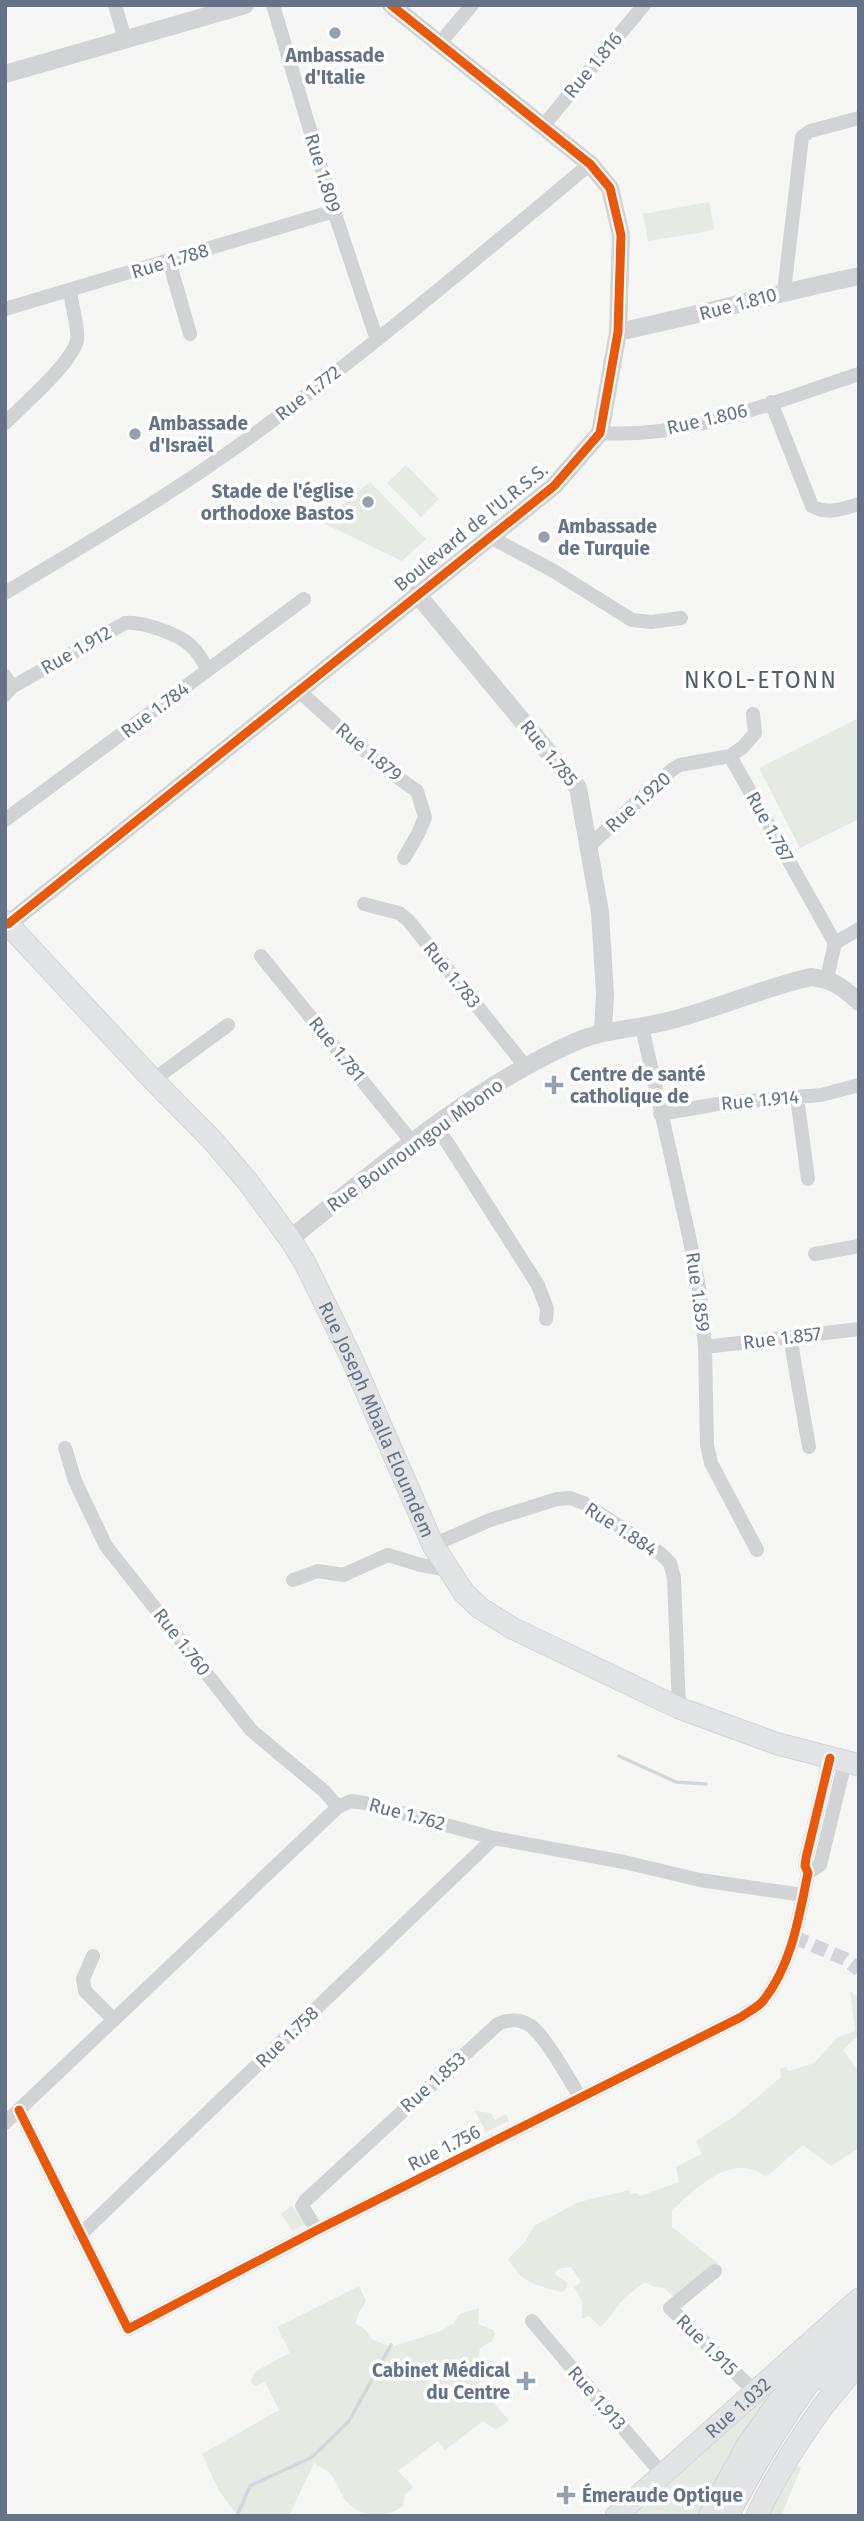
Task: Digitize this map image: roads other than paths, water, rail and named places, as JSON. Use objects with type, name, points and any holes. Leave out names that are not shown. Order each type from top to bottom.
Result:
[{"type":"highway","points":[[726,2516],[782,2418],[859,2318]]},
{"type":"highway","points":[[742,2516],[770,2463],[796,2423],[832,2375],[856,2349]]},
{"type":"main road","name":"Rue Joseph Mballa Eloumdem","points":[[7,923],[214,1142],[290,1238],[351,1357],[433,1545],[464,1593],[480,1608],[512,1628],[679,1708],[741,1732],[845,1761]]},
{"type":"main road","name":"Rue 1.032","points":[[616,2516],[859,2299]]},
{"type":"main road","points":[[709,2516],[751,2438],[784,2390],[827,2338],[831,2326]]},
{"type":"main road","points":[[757,2516],[789,2457],[820,2410],[856,2364],[856,2349]]},
{"type":"street","points":[[115,5],[125,39]]},
{"type":"street","points":[[5,74],[245,5]]},
{"type":"street","name":"Rue 1.809","points":[[273,5],[334,211],[377,340]]},
{"type":"street","points":[[391,5],[590,164],[610,188],[621,236],[618,332],[600,433]]},
{"type":"street","points":[[439,44],[472,5]]},
{"type":"street","name":"Rue 1.816","points":[[543,126],[644,5]]},
{"type":"street","points":[[784,292],[802,137],[810,131],[859,118]]},
{"type":"street","name":"Rue 1.772","points":[[5,593],[207,468],[264,428],[377,340],[590,164]]},
{"type":"street","name":"Rue 1.788","points":[[5,309],[334,211]]},
{"type":"street","points":[[169,261],[190,334]]},
{"type":"street","name":"Rue 1.810","points":[[618,332],[859,276]]},
{"type":"street","points":[[5,423],[70,355],[77,340],[69,290]]},
{"type":"street","name":"Rue 1.806","points":[[600,433],[685,428],[859,373]]},
{"type":"street","name":"Rue 1.806","points":[[771,402],[812,506],[822,511],[840,510],[859,504]]},
{"type":"street","name":"Boulevard de l'U.R.S.S.","points":[[7,923],[554,486],[600,433]]},
{"type":"street","points":[[490,537],[552,570],[632,620],[651,622],[681,618]]},
{"type":"street","name":"Rue 1.785","points":[[417,594],[579,788],[600,912],[605,994],[603,1031]]},
{"type":"street","name":"Rue 1.784","points":[[5,820],[304,599]]},
{"type":"street","name":"Rue 1.912","points":[[7,686],[125,622],[134,621],[186,641],[208,670]]},
{"type":"street","name":"Rue 1.879","points":[[299,691],[384,768],[417,791],[425,817],[404,858]]},
{"type":"street","points":[[730,756],[743,747],[755,733],[753,714]]},
{"type":"street","name":"Rue 1.920","points":[[590,845],[673,769],[680,765],[730,756]]},
{"type":"street","name":"Rue 1.787","points":[[730,756],[835,943]]},
{"type":"street","name":"Rue 1.783","points":[[364,904],[399,914],[408,920],[526,1068]]},
{"type":"street","points":[[859,929],[835,943],[827,978],[844,988],[859,1002]]},
{"type":"street","name":"Rue 1.781","points":[[261,956],[412,1142]]},
{"type":"street","name":"Rue Bounoungou Mbono","points":[[290,1238],[436,1125],[526,1068],[575,1042],[603,1031],[670,1021],[791,981],[811,977],[827,978]]},
{"type":"street","points":[[153,1080],[228,1025]]},
{"type":"street","name":"Rue 1.859","points":[[642,1027],[689,1236],[699,1293],[705,1347],[707,1445],[711,1463],[757,1550]]},
{"type":"street","name":"Rue 1.914","points":[[660,1114],[723,1103],[821,1095],[859,1085]]},
{"type":"street","points":[[797,1097],[808,1178]]},
{"type":"street","points":[[436,1125],[538,1285],[547,1309],[546,1319]]},
{"type":"street","points":[[815,1254],[859,1247]]},
{"type":"street","name":"Rue 1.857","points":[[705,1347],[859,1329]]},
{"type":"street","points":[[790,1337],[808,1447]]},
{"type":"street","name":"Rue 1.760","points":[[65,1448],[75,1481],[106,1546],[251,1730],[324,1791],[338,1807]]},
{"type":"street","name":"Rue 1.884","points":[[433,1545],[490,1520],[557,1499],[570,1498],[584,1503],[660,1553],[670,1563],[674,1578],[679,1708]]},
{"type":"street","points":[[293,1580],[318,1571],[344,1574],[388,1555],[449,1570]]},
{"type":"street","name":"Rue 1.756","points":[[19,2110],[128,2329],[317,2230],[741,2017],[763,2001],[787,1960],[808,1873],[806,1858],[845,1761]]},
{"type":"street","name":"Rue 1.762","points":[[338,1807],[358,1801],[494,1838],[625,1862],[700,1880],[803,1895]]},
{"type":"street","points":[[5,2123],[338,1807]]},
{"type":"street","name":"Rue 1.758","points":[[80,2235],[494,1838]]},
{"type":"street","points":[[93,1956],[83,1979],[85,1991],[114,2020]]},
{"type":"street","name":"Rue 1.853","points":[[317,2230],[302,2206],[304,2201],[498,2024],[508,2020],[519,2021],[531,2027],[550,2050],[580,2097]]},
{"type":"street","name":"Rue 1.915","points":[[715,2271],[670,2308],[756,2393]]},
{"type":"street","name":"Rue 1.913","points":[[532,2321],[663,2475]]},
{"type":"waterway","points":[[619,1756],[676,1782],[706,1784]]},
{"type":"waterway","points":[[237,2516],[250,2486],[312,2457],[349,2421],[391,2345]]},
{"type":"tunnel","points":[[794,1937],[845,1959],[859,1970]]},
{"type":"place","name":"Ambassade d'Italie","points":[[335,33]]},
{"type":"place","name":"Ambassade d'Israël","points":[[135,434]]},
{"type":"place","name":"Stade de l'église orthodoxe Bastos","points":[[368,502]]},
{"type":"place","name":"Ambassade de Turquie","points":[[544,537]]},
{"type":"place","name":"Centre de santé catholique de","points":[[554,1085]]},
{"type":"place","name":"Cabinet Médical du Centre","points":[[526,2381]]},
{"type":"place","name":"Émeraude Optique","points":[[566,2495]]},
{"type":"district","name":"NKOL-ETONN","points":[[761,680]]}]
